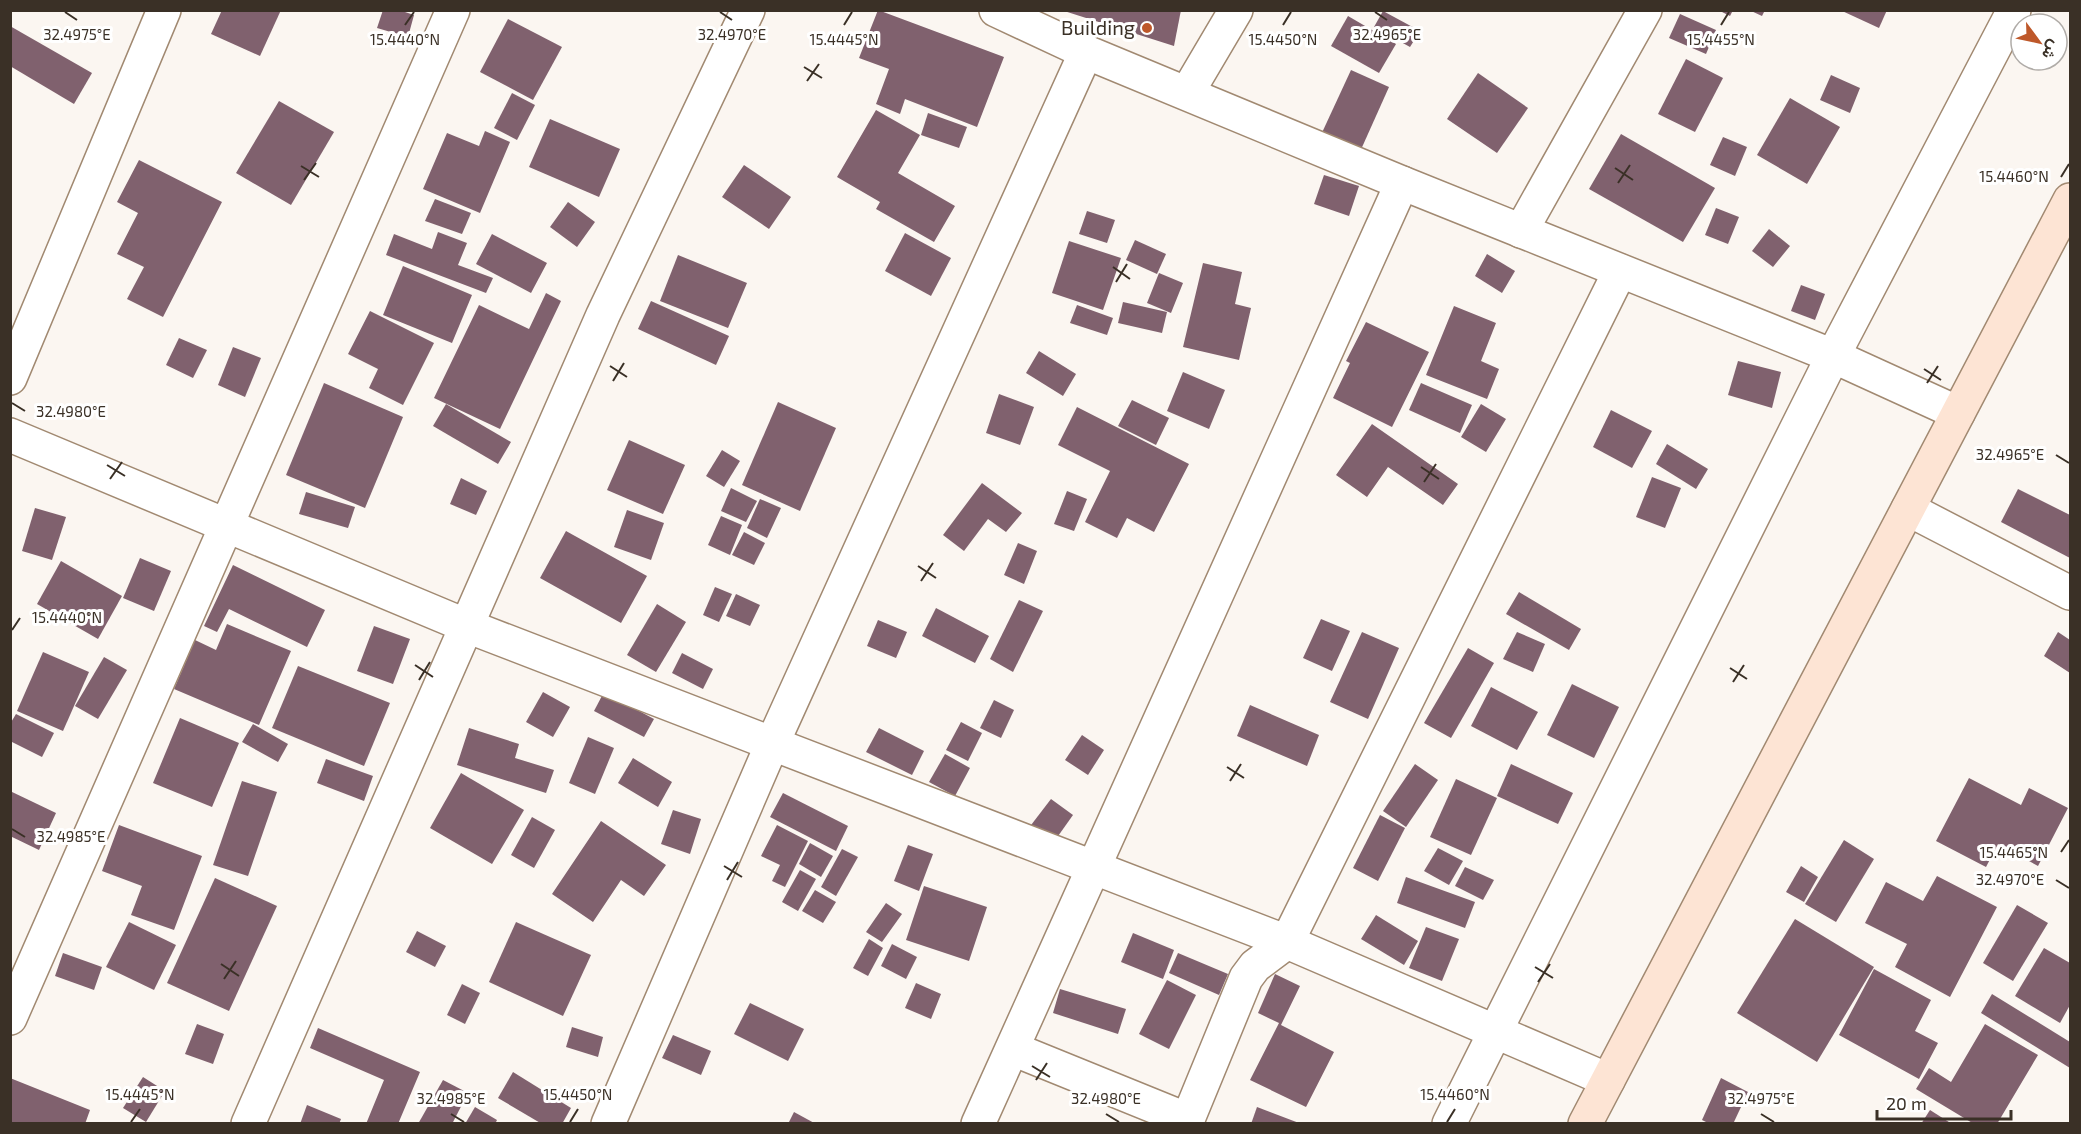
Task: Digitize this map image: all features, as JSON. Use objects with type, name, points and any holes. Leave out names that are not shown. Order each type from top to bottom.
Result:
[{"type":"street","points":[[10,378],[164,10]]},
{"type":"street","points":[[10,1018],[453,10]]},
{"type":"street","points":[[248,1124],[603,315],[748,10]]},
{"type":"street","points":[[996,10],[1086,52],[1402,183],[1833,356],[1958,413]]},
{"type":"street","points":[[1187,93],[1236,10]]},
{"type":"street","points":[[1521,231],[1644,10]]},
{"type":"street","points":[[1449,1124],[1833,356],[2014,10]]},
{"type":"street","points":[[608,1124],[773,742],[1086,52]]},
{"type":"street","points":[[978,1124],[1402,183]]},
{"type":"street","points":[[1585,1124],[2070,200]]},
{"type":"street","points":[[1013,1049],[1187,1122],[1246,978],[1255,966],[1287,942],[1620,272]]},
{"type":"street","points":[[10,435],[467,627],[773,742],[1094,869],[1287,942],[1608,1080]]},
{"type":"street","points":[[1908,509],[2070,592]]},
{"type":"building","points":[[222,10],[281,10],[260,56],[211,34]]},
{"type":"building","points":[[383,10],[399,10],[414,15],[408,37],[377,28]]},
{"type":"building","points":[[878,10],[1004,57],[977,127],[905,99],[900,114],[876,104],[889,69],[859,58]]},
{"type":"building","name":"Building","points":[[1061,10],[1181,10],[1174,46]]},
{"type":"building","points":[[1718,10],[1733,10],[1730,16]]},
{"type":"building","points":[[1749,10],[1765,10],[1762,16]]},
{"type":"building","points":[[1840,10],[1887,10],[1879,28]]},
{"type":"building","points":[[1383,11],[1420,31],[1410,47],[1374,27]]},
{"type":"building","points":[[1680,14],[1716,30],[1706,54],[1669,38]]},
{"type":"building","points":[[1348,16],[1396,44],[1379,73],[1331,46]]},
{"type":"building","points":[[508,19],[562,47],[533,100],[480,72]]},
{"type":"building","points":[[10,26],[92,73],[74,104],[10,66]]},
{"type":"building","points":[[1686,59],[1723,78],[1695,132],[1658,114]]},
{"type":"building","points":[[1351,70],[1389,87],[1359,154],[1320,137]]},
{"type":"building","points":[[1478,73],[1528,108],[1497,153],[1447,119]]},
{"type":"building","points":[[1831,75],[1860,88],[1850,113],[1820,100]]},
{"type":"building","points":[[512,93],[535,105],[517,140],[494,128]]},
{"type":"building","points":[[1790,98],[1840,127],[1807,184],[1757,155]]},
{"type":"building","points":[[279,101],[334,132],[291,205],[236,173]]},
{"type":"building","points":[[876,110],[920,135],[898,173],[955,206],[934,242],[876,209],[880,202],[837,177]]},
{"type":"building","points":[[928,113],[967,127],[959,148],[921,135]]},
{"type":"building","points":[[550,119],[620,149],[599,197],[529,167]]},
{"type":"building","points":[[485,131],[510,142],[480,213],[423,189],[447,133],[479,146]]},
{"type":"building","points":[[1621,134],[1715,188],[1683,242],[1589,189]]},
{"type":"building","points":[[1723,137],[1747,147],[1735,176],[1710,165]]},
{"type":"building","points":[[139,160],[222,202],[163,317],[127,299],[144,267],[117,254],[138,213],[117,202]]},
{"type":"building","points":[[744,165],[791,197],[769,229],[722,197]]},
{"type":"building","points":[[1324,175],[1359,186],[1349,216],[1314,204]]},
{"type":"building","points":[[435,199],[471,213],[462,234],[425,221]]},
{"type":"building","points":[[568,202],[595,222],[577,247],[550,227]]},
{"type":"building","points":[[1716,208],[1739,217],[1728,244],[1705,235]]},
{"type":"building","points":[[1087,211],[1115,220],[1107,243],[1079,234]]},
{"type":"building","points":[[1769,229],[1790,246],[1773,267],[1752,251]]},
{"type":"building","points":[[438,232],[467,243],[458,265],[493,278],[486,293],[386,255],[394,234],[432,249]]},
{"type":"building","points":[[905,233],[951,258],[931,296],[885,271]]},
{"type":"building","points":[[492,234],[547,263],[531,293],[476,264]]},
{"type":"building","points":[[1135,240],[1166,254],[1157,274],[1126,260]]},
{"type":"building","points":[[1069,241],[1121,258],[1103,310],[1052,293]]},
{"type":"building","points":[[1487,254],[1515,271],[1502,293],[1475,276]]},
{"type":"building","points":[[678,255],[747,283],[728,328],[660,301]]},
{"type":"building","points":[[1203,263],[1242,272],[1235,304],[1251,308],[1239,360],[1183,347]]},
{"type":"building","points":[[403,266],[472,295],[452,343],[383,315]]},
{"type":"building","points":[[1159,273],[1183,283],[1171,313],[1147,303]]},
{"type":"building","points":[[1801,285],[1825,294],[1815,320],[1791,311]]},
{"type":"building","points":[[546,293],[561,301],[500,429],[434,398],[479,305],[529,329]]},
{"type":"building","points":[[651,301],[729,336],[716,365],[638,329]]},
{"type":"building","points":[[1123,302],[1167,312],[1162,333],[1118,323]]},
{"type":"building","points":[[1077,305],[1113,318],[1107,335],[1070,323]]},
{"type":"building","points":[[1454,306],[1496,323],[1481,361],[1499,369],[1487,399],[1426,375]]},
{"type":"building","points":[[370,311],[434,343],[403,405],[369,388],[378,369],[348,354]]},
{"type":"building","points":[[1366,322],[1429,352],[1392,427],[1333,398],[1350,363],[1346,361]]},
{"type":"building","points":[[179,338],[207,350],[193,378],[166,365]]},
{"type":"building","points":[[233,347],[261,358],[245,397],[218,385]]},
{"type":"building","points":[[1039,351],[1076,374],[1063,396],[1026,373]]},
{"type":"building","points":[[1738,361],[1781,372],[1772,408],[1728,395]]},
{"type":"building","points":[[1183,372],[1225,390],[1209,429],[1167,411]]},
{"type":"building","points":[[324,383],[403,417],[365,508],[286,475]]},
{"type":"building","points":[[1421,383],[1472,405],[1460,433],[1409,410]]},
{"type":"building","points":[[999,394],[1034,407],[1020,445],[986,433]]},
{"type":"building","points":[[1132,400],[1169,418],[1156,445],[1118,426]]},
{"type":"building","points":[[778,402],[836,428],[800,511],[742,485]]},
{"type":"building","points":[[446,404],[511,442],[498,464],[433,426]]},
{"type":"building","points":[[1481,404],[1506,419],[1486,452],[1461,437]]},
{"type":"building","points":[[1077,407],[1189,464],[1154,532],[1127,518],[1117,538],[1085,522],[1110,471],[1058,445]]},
{"type":"building","points":[[1611,410],[1652,431],[1632,468],[1593,447]]},
{"type":"building","points":[[1372,424],[1458,484],[1443,505],[1388,467],[1367,497],[1336,475]]},
{"type":"building","points":[[629,440],[685,465],[663,514],[607,490]]},
{"type":"building","points":[[1667,444],[1708,469],[1696,489],[1656,464]]},
{"type":"building","points":[[722,450],[740,461],[724,487],[706,476]]},
{"type":"building","points":[[1652,477],[1681,488],[1665,528],[1636,517]]},
{"type":"building","points":[[461,478],[487,491],[476,515],[450,504]]},
{"type":"building","points":[[982,483],[1022,513],[1006,532],[988,519],[964,551],[943,535]]},
{"type":"building","points":[[731,488],[757,501],[746,522],[721,511]]},
{"type":"building","points":[[2018,489],[2070,515],[2070,558],[2001,522]]},
{"type":"building","points":[[1067,491],[1087,499],[1074,531],[1054,524]]},
{"type":"building","points":[[306,492],[355,507],[348,528],[299,514]]},
{"type":"building","points":[[760,499],[781,508],[767,538],[747,528]]},
{"type":"building","points":[[35,508],[66,517],[52,560],[22,551]]},
{"type":"building","points":[[627,510],[664,523],[651,560],[614,547]]},
{"type":"building","points":[[721,516],[742,525],[730,555],[708,545]]},
{"type":"building","points":[[566,531],[647,576],[621,623],[540,578]]},
{"type":"building","points":[[744,532],[765,543],[754,565],[732,555]]},
{"type":"building","points":[[1018,543],[1037,551],[1024,584],[1004,575]]},
{"type":"building","points":[[140,558],[171,571],[154,611],[123,598]]},
{"type":"building","points":[[61,561],[122,596],[98,639],[37,604]]},
{"type":"building","points":[[233,565],[325,610],[307,647],[229,609],[217,632],[204,626]]},
{"type":"building","points":[[715,587],[732,594],[719,622],[703,615]]},
{"type":"building","points":[[1519,592],[1581,629],[1569,650],[1506,614]]},
{"type":"building","points":[[736,594],[760,605],[750,626],[726,616]]},
{"type":"building","points":[[1019,600],[1043,611],[1013,672],[990,659]]},
{"type":"building","points":[[657,604],[686,622],[656,672],[627,655]]},
{"type":"building","points":[[936,608],[989,636],[975,663],[922,636]]},
{"type":"building","points":[[1321,619],[1350,631],[1332,671],[1303,658]]},
{"type":"building","points":[[878,620],[907,632],[896,658],[867,646]]},
{"type":"building","points":[[227,624],[291,651],[259,725],[174,689],[195,640],[216,650]]},
{"type":"building","points":[[374,626],[410,639],[393,684],[357,671]]},
{"type":"building","points":[[1362,632],[1399,648],[1368,719],[1330,702]]},
{"type":"building","points":[[1517,632],[1545,644],[1533,672],[1503,659]]},
{"type":"building","points":[[2058,632],[2070,640],[2070,673],[2044,656]]},
{"type":"building","points":[[1468,648],[1494,663],[1451,738],[1424,723]]},
{"type":"building","points":[[43,652],[89,672],[63,731],[17,711]]},
{"type":"building","points":[[682,653],[713,669],[703,689],[672,673]]},
{"type":"building","points":[[104,657],[127,670],[98,719],[75,706]]},
{"type":"building","points":[[298,666],[390,703],[364,766],[272,728]]},
{"type":"building","points":[[1572,684],[1619,707],[1594,758],[1547,735]]},
{"type":"building","points":[[1491,687],[1538,712],[1517,750],[1471,726]]},
{"type":"building","points":[[543,692],[570,707],[553,737],[526,722]]},
{"type":"building","points":[[604,692],[654,719],[644,737],[594,711]]},
{"type":"building","points":[[994,700],[1014,710],[1001,738],[980,728]]},
{"type":"building","points":[[1250,705],[1319,735],[1307,766],[1237,736]]},
{"type":"building","points":[[16,714],[54,733],[42,757],[10,741],[10,724]]},
{"type":"building","points":[[180,718],[239,743],[212,807],[153,783]]},
{"type":"building","points":[[961,722],[982,733],[968,761],[946,750]]},
{"type":"building","points":[[253,724],[288,744],[278,762],[242,742]]},
{"type":"building","points":[[469,728],[519,744],[515,758],[554,770],[546,793],[457,765]]},
{"type":"building","points":[[879,728],[924,751],[912,775],[866,752]]},
{"type":"building","points":[[1082,735],[1104,750],[1088,775],[1065,760]]},
{"type":"building","points":[[588,737],[614,748],[595,794],[569,783]]},
{"type":"building","points":[[945,754],[970,768],[955,796],[929,782]]},
{"type":"building","points":[[633,758],[672,782],[658,807],[618,783]]},
{"type":"building","points":[[326,759],[373,776],[364,801],[317,783]]},
{"type":"building","points":[[1415,764],[1438,780],[1406,827],[1383,811]]},
{"type":"building","points":[[1511,764],[1573,793],[1558,824],[1497,796]]},
{"type":"building","points":[[461,773],[524,810],[492,864],[430,828]]},
{"type":"building","points":[[1969,778],[2021,805],[2029,788],[2068,808],[2038,866],[1998,844],[1986,867],[1936,841]]},
{"type":"building","points":[[1456,779],[1497,798],[1471,855],[1430,837]]},
{"type":"building","points":[[242,781],[277,792],[248,876],[213,865]]},
{"type":"building","points":[[10,791],[56,813],[39,850],[10,836]]},
{"type":"building","points":[[783,793],[848,826],[836,851],[770,817]]},
{"type":"building","points":[[1051,799],[1073,815],[1051,846],[1028,829]]},
{"type":"building","points":[[673,810],[701,819],[690,854],[661,844]]},
{"type":"building","points":[[1380,815],[1405,828],[1378,881],[1353,868]]},
{"type":"building","points":[[532,817],[555,830],[534,868],[511,855]]},
{"type":"building","points":[[601,821],[666,865],[644,896],[621,880],[593,922],[552,894]]},
{"type":"building","points":[[119,825],[202,856],[174,930],[131,915],[142,886],[102,871]]},
{"type":"building","points":[[777,825],[808,841],[785,887],[772,881],[780,865],[761,856]]},
{"type":"building","points":[[1844,840],[1874,859],[1836,922],[1805,904]]},
{"type":"building","points":[[810,843],[833,856],[821,877],[799,864]]},
{"type":"building","points":[[908,845],[933,854],[919,891],[894,881]]},
{"type":"building","points":[[1438,848],[1463,861],[1449,885],[1424,871]]},
{"type":"building","points":[[842,849],[858,857],[836,896],[821,887]]},
{"type":"building","points":[[1801,866],[1818,877],[1804,902],[1786,892]]},
{"type":"building","points":[[1465,867],[1494,880],[1483,900],[1455,886]]},
{"type":"building","points":[[800,870],[816,879],[798,911],[782,902]]},
{"type":"building","points":[[1937,876],[1997,907],[1950,997],[1895,967],[1907,944],[1865,923],[1886,882],[1923,901]]},
{"type":"building","points":[[1406,877],[1475,902],[1465,928],[1397,903]]},
{"type":"building","points":[[215,878],[277,906],[229,1011],[167,983]]},
{"type":"building","points":[[924,886],[987,907],[969,961],[906,940]]},
{"type":"building","points":[[815,890],[836,902],[823,923],[802,911]]},
{"type":"building","points":[[886,903],[902,914],[882,942],[866,932]]},
{"type":"building","points":[[2017,905],[2048,923],[2013,981],[1983,963]]},
{"type":"building","points":[[1376,915],[1418,941],[1404,965],[1361,939]]},
{"type":"building","points":[[1795,919],[1874,967],[1817,1062],[1737,1013]]},
{"type":"building","points":[[129,922],[176,945],[154,990],[106,967]]},
{"type":"building","points":[[516,922],[591,955],[563,1016],[489,982]]},
{"type":"building","points":[[1426,927],[1459,939],[1442,981],[1409,968]]},
{"type":"building","points":[[417,931],[446,946],[435,967],[406,952]]},
{"type":"building","points":[[1133,933],[1174,950],[1163,979],[1121,962]]},
{"type":"building","points":[[869,939],[883,948],[868,976],[853,968]]},
{"type":"building","points":[[892,944],[917,957],[906,979],[881,966]]},
{"type":"building","points":[[2044,948],[2070,963],[2070,1005],[2060,1023],[2015,996]]},
{"type":"building","points":[[63,953],[102,967],[94,990],[55,976]]},
{"type":"building","points":[[1178,953],[1228,974],[1219,995],[1169,973]]},
{"type":"building","points":[[1874,969],[1931,1000],[1915,1031],[1938,1043],[1919,1079],[1839,1035]]},
{"type":"building","points":[[1275,974],[1300,986],[1281,1025],[1334,1052],[1306,1107],[1250,1080],[1279,1023],[1258,1013]]},
{"type":"building","points":[[1167,980],[1196,995],[1169,1049],[1139,1034]]},
{"type":"building","points":[[916,983],[941,994],[931,1019],[905,1008]]},
{"type":"building","points":[[462,984],[480,993],[465,1024],[447,1015]]},
{"type":"building","points":[[1060,989],[1126,1009],[1118,1034],[1053,1013]]},
{"type":"building","points":[[1992,994],[2070,1042],[2070,1068],[1981,1013]]},
{"type":"building","points":[[750,1003],[804,1029],[788,1061],[734,1034]]},
{"type":"building","points":[[197,1024],[224,1034],[213,1064],[185,1054]]},
{"type":"building","points":[[1985,1024],[2038,1055],[1997,1124],[1974,1124],[1916,1089],[1929,1068],[1951,1082]]},
{"type":"building","points":[[572,1027],[603,1037],[598,1057],[566,1047]]},
{"type":"building","points":[[318,1028],[420,1072],[398,1124],[366,1124],[384,1080],[310,1048]]},
{"type":"building","points":[[673,1035],[711,1051],[701,1075],[662,1058]]},
{"type":"building","points":[[513,1072],[571,1108],[562,1124],[542,1124],[498,1098]]},
{"type":"building","points":[[143,1077],[165,1091],[146,1122],[123,1108]]},
{"type":"building","points":[[10,1078],[90,1110],[85,1124],[10,1124]]},
{"type":"building","points":[[1721,1078],[1748,1092],[1733,1124],[1710,1124],[1702,1120]]},
{"type":"building","points":[[443,1080],[468,1093],[452,1124],[418,1124]]},
{"type":"building","points":[[307,1105],[341,1119],[339,1124],[300,1124]]},
{"type":"building","points":[[475,1107],[497,1120],[495,1124],[465,1124]]},
{"type":"building","points":[[1257,1107],[1299,1123],[1299,1124],[1251,1124]]},
{"type":"building","points":[[1930,1110],[1952,1124],[1921,1124]]},
{"type":"building","points":[[794,1112],[816,1124],[788,1124]]},
{"type":"place","name":"Building","points":[[1147,28]]}]
